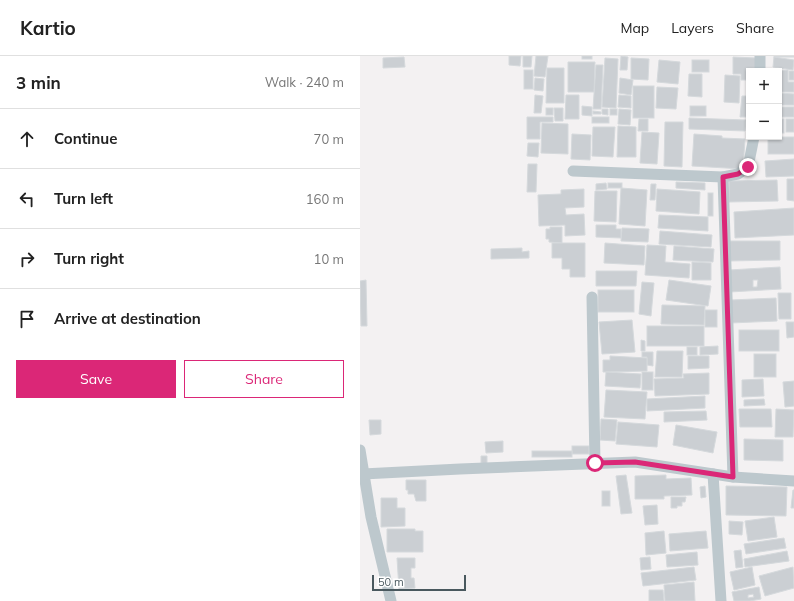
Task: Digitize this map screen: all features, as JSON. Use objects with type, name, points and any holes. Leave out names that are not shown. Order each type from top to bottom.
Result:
[{"type":"street","points":[[760,56],[760,68]]},
{"type":"street","points":[[572,172],[723,177],[738,174],[748,167],[753,140]]},
{"type":"street","points":[[723,177],[733,477]]},
{"type":"street","points":[[592,297],[595,463]]},
{"type":"street","points":[[360,450],[363,474],[365,518],[391,601]]},
{"type":"street","points":[[363,474],[460,468],[635,462],[733,477],[794,481]]},
{"type":"street","points":[[713,474],[721,601]]},
{"type":"building","points":[[509,56],[521,56],[520,66],[509,65]]},
{"type":"building","points":[[523,56],[532,56],[531,67],[523,67]]},
{"type":"building","points":[[536,56],[548,56],[545,77],[534,76]]},
{"type":"building","points":[[582,56],[592,56],[592,59],[582,59]]},
{"type":"building","points":[[621,56],[628,57],[627,70],[620,70]]},
{"type":"building","points":[[794,56],[794,57],[774,57]]},
{"type":"building","points":[[404,57],[405,67],[383,68],[383,58]]},
{"type":"building","points":[[733,57],[756,58],[756,68],[746,68],[746,80],[741,80],[741,74],[733,74]]},
{"type":"building","points":[[774,57],[794,60],[793,70],[773,67]]},
{"type":"building","points":[[605,58],[618,59],[616,108],[602,107]]},
{"type":"building","points":[[631,58],[649,59],[648,80],[631,79]]},
{"type":"building","points":[[659,60],[680,62],[678,84],[657,82]]},
{"type":"building","points":[[692,60],[709,60],[709,72],[692,72]]},
{"type":"building","points":[[568,62],[595,62],[594,92],[568,92]]},
{"type":"building","points":[[596,65],[603,65],[601,109],[593,109]]},
{"type":"building","points":[[547,68],[564,68],[564,103],[546,103]]},
{"type":"building","points":[[524,70],[533,70],[533,89],[524,89]]},
{"type":"building","points":[[782,70],[788,70],[788,82],[794,82],[794,92],[782,92]]},
{"type":"building","points":[[789,71],[794,71],[794,80],[789,80]]},
{"type":"building","points":[[689,74],[702,74],[702,97],[688,96]]},
{"type":"building","points":[[725,75],[740,76],[739,103],[724,102]]},
{"type":"building","points":[[535,78],[544,79],[543,91],[534,90]]},
{"type":"building","points":[[620,78],[633,80],[631,95],[619,93]]},
{"type":"building","points":[[633,86],[654,86],[654,118],[633,118]]},
{"type":"building","points":[[657,87],[678,88],[676,109],[656,108]]},
{"type":"building","points":[[782,93],[794,94],[794,105],[782,105]]},
{"type":"building","points":[[535,95],[543,96],[541,113],[534,113]]},
{"type":"building","points":[[566,95],[579,95],[579,119],[565,119]]},
{"type":"building","points":[[619,95],[631,96],[631,108],[618,107]]},
{"type":"building","points":[[742,96],[746,96],[746,117],[740,117]]},
{"type":"building","points":[[582,106],[592,107],[592,116],[582,115]]},
{"type":"building","points":[[690,106],[706,106],[706,116],[690,116]]},
{"type":"building","points":[[782,107],[794,107],[794,117],[782,117]]},
{"type":"building","points":[[546,108],[553,108],[553,115],[546,115]]},
{"type":"building","points":[[554,108],[563,108],[563,121],[555,121]]},
{"type":"building","points":[[602,109],[608,109],[608,115],[602,114]]},
{"type":"building","points":[[610,109],[617,109],[617,115],[610,115]]},
{"type":"building","points":[[619,109],[631,110],[630,125],[618,124]]},
{"type":"building","points":[[593,111],[601,112],[601,114],[593,114]]},
{"type":"building","points":[[527,117],[553,117],[553,122],[540,122],[540,139],[527,139]]},
{"type":"building","points":[[592,117],[609,117],[609,123],[592,123]]},
{"type":"building","points":[[689,118],[746,120],[745,131],[689,129]]},
{"type":"building","points":[[639,119],[648,119],[648,131],[638,131]]},
{"type":"building","points":[[782,119],[784,119],[784,133],[782,133]]},
{"type":"building","points":[[786,119],[794,119],[794,132],[786,132]]},
{"type":"building","points":[[665,122],[683,122],[682,167],[664,166]]},
{"type":"building","points":[[542,123],[568,124],[568,154],[541,153]]},
{"type":"building","points":[[618,126],[636,127],[636,157],[617,157]]},
{"type":"building","points":[[593,127],[615,127],[613,157],[592,156]]},
{"type":"building","points":[[642,132],[659,133],[657,164],[640,163]]},
{"type":"building","points":[[572,134],[591,135],[590,160],[571,159]]},
{"type":"building","points":[[694,134],[722,136],[722,138],[745,139],[743,169],[692,166]]},
{"type":"building","points":[[782,137],[794,137],[794,154],[768,154],[768,140],[782,140]]},
{"type":"building","points":[[528,143],[539,143],[538,157],[527,156]]},
{"type":"building","points":[[794,159],[794,176],[766,177],[765,161]]},
{"type":"building","points":[[528,164],[537,164],[536,192],[527,192]]},
{"type":"building","points":[[787,179],[794,179],[794,201],[787,200]]},
{"type":"building","points":[[777,180],[778,201],[729,202],[729,181]]},
{"type":"building","points":[[676,182],[705,183],[705,190],[676,188]]},
{"type":"building","points":[[606,183],[607,189],[596,190],[596,184]]},
{"type":"building","points":[[608,183],[622,183],[622,188],[608,188]]},
{"type":"building","points":[[651,184],[656,184],[655,200],[650,200]]},
{"type":"building","points":[[621,188],[647,190],[645,226],[619,224]]},
{"type":"building","points":[[584,189],[584,207],[565,208],[566,215],[584,214],[585,235],[565,236],[565,225],[539,226],[538,195],[561,194],[561,190]]},
{"type":"building","points":[[657,189],[700,192],[699,214],[656,211]]},
{"type":"building","points":[[595,191],[617,191],[616,222],[594,221]]},
{"type":"building","points":[[708,193],[713,193],[713,216],[708,216]]},
{"type":"building","points":[[794,208],[794,235],[735,238],[734,212]]},
{"type":"building","points":[[659,215],[708,217],[708,231],[658,228]]},
{"type":"building","points":[[596,225],[616,225],[616,229],[621,229],[621,238],[596,237]]},
{"type":"building","points":[[550,227],[562,227],[562,243],[549,242],[549,239],[546,239],[546,229],[550,229]]},
{"type":"building","points":[[622,228],[649,229],[648,242],[621,241]]},
{"type":"building","points":[[660,231],[712,235],[711,247],[659,244]]},
{"type":"building","points":[[729,241],[780,241],[780,260],[729,261]]},
{"type":"building","points":[[552,243],[585,243],[585,277],[570,277],[570,269],[562,269],[562,258],[552,258]]},
{"type":"building","points":[[605,243],[645,246],[644,265],[604,263]]},
{"type":"building","points":[[647,245],[666,246],[665,262],[690,264],[689,278],[645,275]]},
{"type":"building","points":[[674,246],[714,249],[713,262],[673,260]]},
{"type":"building","points":[[522,248],[522,252],[529,251],[529,258],[491,259],[491,249]]},
{"type":"building","points":[[692,262],[711,263],[711,280],[692,280]]},
{"type":"building","points":[[780,267],[781,289],[730,292],[729,270]],"holes":[[[753,280],[758,280],[757,287],[753,287]]]},
{"type":"building","points":[[596,271],[637,271],[636,286],[596,286]]},
{"type":"building","points":[[366,280],[367,326],[361,326],[360,281]]},
{"type":"building","points":[[669,280],[711,286],[708,306],[666,300]]},
{"type":"building","points":[[642,282],[654,283],[651,316],[639,314]]},
{"type":"building","points":[[598,290],[634,290],[634,312],[598,312]]},
{"type":"building","points":[[778,293],[791,293],[791,319],[779,319]]},
{"type":"building","points":[[776,298],[777,321],[731,323],[731,300]]},
{"type":"building","points":[[662,305],[705,306],[704,325],[661,324]]},
{"type":"building","points":[[705,310],[717,310],[717,327],[705,327]]},
{"type":"building","points":[[632,320],[635,352],[602,354],[599,322]]},
{"type":"building","points":[[786,322],[794,322],[794,337],[787,338]]},
{"type":"building","points":[[647,326],[704,326],[704,346],[647,346]]},
{"type":"building","points":[[739,330],[779,330],[779,351],[739,351]]},
{"type":"building","points":[[641,340],[645,341],[645,351],[641,351]]},
{"type":"building","points":[[718,346],[718,354],[700,355],[700,347]]},
{"type":"building","points":[[687,347],[697,347],[697,355],[687,355]]},
{"type":"building","points":[[657,351],[683,351],[682,377],[655,377]]},
{"type":"building","points":[[642,352],[653,352],[653,366],[647,365],[647,357],[642,357]]},
{"type":"building","points":[[754,354],[776,354],[776,377],[754,377]]},
{"type":"building","points":[[610,356],[647,358],[647,371],[603,372],[603,360],[610,360]]},
{"type":"building","points":[[688,356],[709,356],[709,368],[688,369]]},
{"type":"building","points":[[606,372],[641,374],[640,388],[605,386]]},
{"type":"building","points":[[642,372],[653,372],[653,390],[642,390]]},
{"type":"building","points":[[709,373],[709,394],[655,396],[654,379],[684,378],[683,374]]},
{"type":"building","points":[[763,379],[764,396],[742,397],[742,380]]},
{"type":"building","points":[[794,381],[794,406],[785,407],[783,382]]},
{"type":"building","points":[[606,390],[647,392],[645,419],[604,417]]},
{"type":"building","points":[[705,396],[705,408],[647,411],[647,399]]},
{"type":"building","points":[[764,399],[765,405],[744,406],[744,400]]},
{"type":"building","points":[[739,409],[771,409],[772,427],[740,427]]},
{"type":"building","points":[[776,409],[794,410],[793,437],[775,437]]},
{"type":"building","points":[[706,411],[707,420],[664,422],[664,412]]},
{"type":"building","points":[[601,419],[617,420],[615,441],[600,440]]},
{"type":"building","points":[[369,420],[381,420],[381,434],[370,435]]},
{"type":"building","points":[[618,422],[659,425],[657,447],[616,444]]},
{"type":"building","points":[[676,425],[717,432],[713,453],[673,445]]},
{"type":"building","points":[[744,439],[783,440],[783,461],[744,460]]},
{"type":"building","points":[[503,441],[503,452],[486,453],[485,442]]},
{"type":"building","points":[[572,446],[589,446],[589,454],[572,454]]},
{"type":"building","points":[[532,451],[572,451],[572,457],[532,457]]},
{"type":"building","points":[[481,456],[487,456],[487,464],[481,463]]},
{"type":"building","points":[[626,475],[632,513],[621,514],[616,476]]},
{"type":"building","points":[[666,475],[666,479],[691,478],[692,495],[664,496],[664,499],[635,499],[635,476]]},
{"type":"building","points":[[406,480],[426,480],[426,501],[416,501],[414,494],[408,494],[408,490],[406,490]]},
{"type":"building","points":[[705,486],[706,497],[701,498],[700,487]]},
{"type":"building","points":[[726,486],[787,487],[786,516],[726,515]]},
{"type":"building","points":[[793,490],[794,508],[791,508]]},
{"type":"building","points":[[602,491],[610,491],[610,506],[602,506]]},
{"type":"building","points":[[671,497],[686,497],[685,502],[682,502],[682,506],[671,508]]},
{"type":"building","points":[[381,498],[397,498],[397,508],[405,508],[405,526],[381,527]]},
{"type":"building","points":[[657,505],[658,524],[645,525],[643,506]]},
{"type":"building","points":[[774,517],[777,537],[748,541],[745,521]]},
{"type":"building","points":[[729,521],[743,522],[742,535],[729,534]]},
{"type":"building","points":[[387,529],[415,529],[415,531],[423,531],[423,552],[387,552]]},
{"type":"building","points":[[664,531],[666,553],[646,555],[645,533]]},
{"type":"building","points":[[706,531],[708,548],[670,551],[669,534]]},
{"type":"building","points":[[784,538],[786,548],[746,554],[744,544]]},
{"type":"building","points":[[741,550],[743,567],[736,568],[734,551]]},
{"type":"building","points":[[787,551],[789,561],[745,567],[744,559]]},
{"type":"building","points":[[697,552],[698,565],[667,567],[666,555]]},
{"type":"building","points":[[650,557],[651,569],[641,570],[640,558]]},
{"type":"building","points":[[397,558],[415,558],[415,568],[411,568],[411,578],[414,578],[415,588],[399,589]]},
{"type":"building","points":[[694,567],[696,580],[643,586],[641,573]]},
{"type":"building","points":[[752,567],[755,585],[734,590],[730,572]]},
{"type":"building","points":[[793,567],[794,588],[765,596],[759,576]]},
{"type":"building","points":[[694,582],[695,601],[665,601],[664,585]]},
{"type":"building","points":[[759,587],[761,599],[734,601],[732,592]],"holes":[[[753,594],[754,597],[748,598],[748,595]]]},
{"type":"building","points":[[649,590],[663,590],[664,601],[649,601]]},
{"type":"route","points":[[595,463],[635,462],[733,477],[723,177],[738,174],[748,167]]}]
